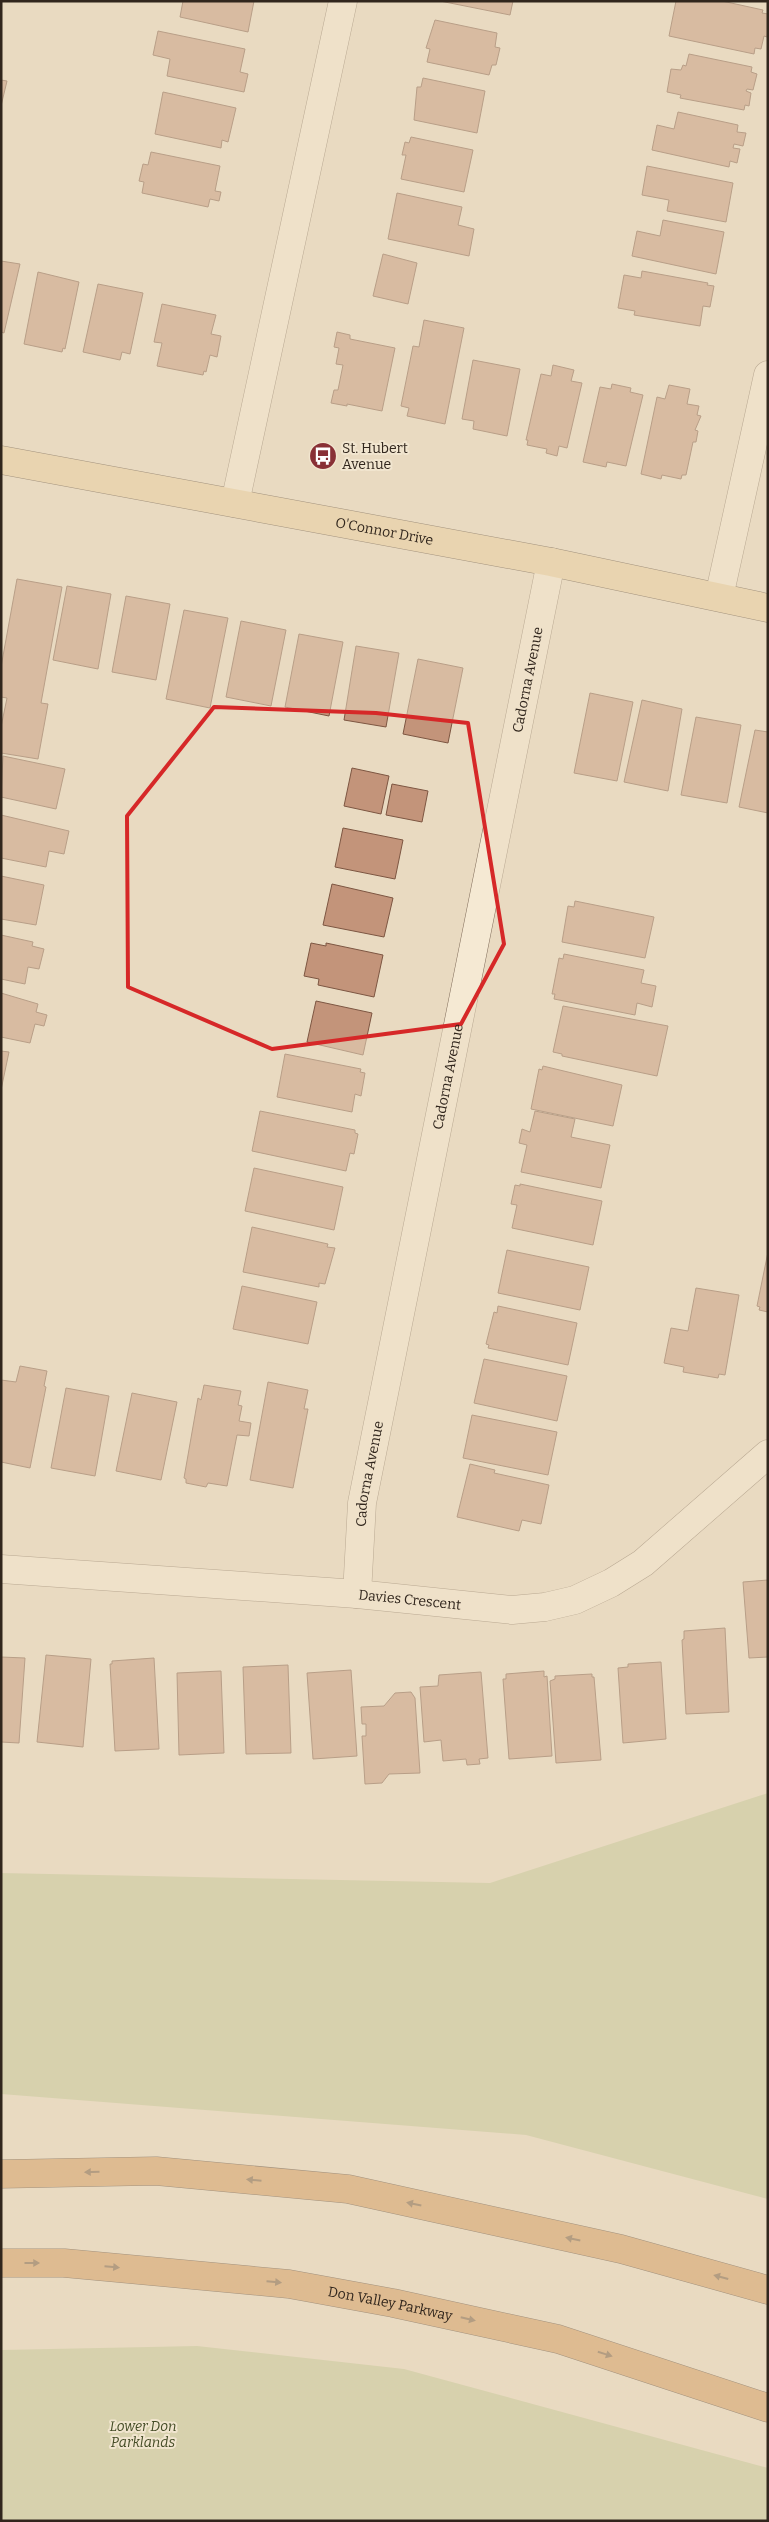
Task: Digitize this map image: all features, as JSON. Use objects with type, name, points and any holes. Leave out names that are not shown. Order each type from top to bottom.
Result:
[{"type":"highway","points":[[1,2174],[156,2171],[348,2189],[621,2249],[768,2290]]},
{"type":"highway","name":"Don Valley Parkway","points":[[1,2263],[64,2263],[289,2284],[393,2302],[558,2339],[768,2408]]},
{"type":"main road","name":"O'Connor Drive","points":[[1,460],[551,562],[768,608]]},
{"type":"street","points":[[234,503],[343,1]]},
{"type":"street","points":[[720,598],[768,374]]},
{"type":"street","name":"Cadorna Avenue","points":[[357,1594],[362,1503],[551,562]]},
{"type":"street","name":"Davies Crescent","points":[[1,1569],[357,1594],[512,1610],[544,1607],[575,1600],[610,1583],[643,1563],[768,1454]]},
{"type":"highlighted area","points":[[214,707],[376,713],[468,723],[504,944],[461,1024],[272,1049],[128,987],[127,816]]},
{"type":"green space","points":[[768,1793],[768,2199],[526,2135],[1,2094],[1,1873],[490,1883]]},
{"type":"green space","name":"Lower Don Parklands","points":[[197,2346],[404,2369],[768,2468],[768,2521],[1,2521],[1,2350]]},
{"type":"building","points":[[183,1],[254,1],[248,32],[180,17]]},
{"type":"building","points":[[440,1],[513,1],[510,15]]},
{"type":"building","points":[[676,1],[722,1],[763,10],[762,13],[768,14],[767,37],[764,36],[761,49],[755,48],[754,54],[669,36]]},
{"type":"building","points":[[435,20],[497,33],[495,47],[500,48],[496,65],[492,65],[489,75],[427,62],[430,49],[426,48]]},
{"type":"building","points":[[158,31],[245,49],[240,72],[248,74],[244,92],[167,76],[170,59],[153,55]]},
{"type":"building","points":[[689,54],[752,67],[751,72],[757,74],[753,90],[747,89],[746,91],[751,93],[749,106],[745,105],[744,110],[680,98],[681,95],[667,92],[671,69],[681,70],[683,65],[686,66]]},
{"type":"building","points":[[423,78],[485,91],[477,133],[414,120],[417,87],[421,87]]},
{"type":"building","points":[[1,80],[7,81],[1,106]]},
{"type":"building","points":[[163,92],[236,108],[228,142],[222,140],[221,148],[155,134]]},
{"type":"building","points":[[678,112],[738,125],[737,132],[746,133],[743,146],[734,144],[733,148],[740,149],[737,163],[730,161],[729,167],[652,150],[657,125],[674,129]]},
{"type":"building","points":[[411,137],[473,150],[464,192],[401,179],[406,155],[402,155],[405,142],[409,143]]},
{"type":"building","points":[[151,152],[220,166],[215,191],[221,192],[219,201],[210,199],[208,207],[142,193],[144,182],[139,181],[143,164],[148,165]]},
{"type":"building","points":[[647,166],[733,183],[726,222],[667,211],[669,200],[642,195]]},
{"type":"building","points":[[397,193],[462,207],[458,225],[474,229],[469,256],[388,239]]},
{"type":"building","points":[[663,220],[724,232],[716,274],[632,256],[637,231],[660,236]]},
{"type":"building","points":[[383,254],[417,263],[408,304],[373,296]]},
{"type":"building","points":[[1,261],[20,264],[4,333],[1,332]]},
{"type":"building","points":[[642,271],[708,283],[707,285],[714,286],[710,307],[703,306],[700,326],[634,315],[635,311],[618,308],[624,275],[641,278]]},
{"type":"building","points":[[38,272],[79,282],[65,349],[63,348],[62,352],[24,344]]},
{"type":"building","points":[[98,284],[143,293],[130,354],[122,352],[120,360],[83,352]]},
{"type":"building","points":[[162,304],[216,315],[211,334],[221,336],[217,357],[210,355],[206,372],[204,371],[203,375],[157,366],[162,343],[154,342]]},
{"type":"building","points":[[424,320],[464,328],[445,424],[407,416],[409,408],[401,406],[413,346],[419,347]]},
{"type":"building","points":[[337,332],[350,335],[350,339],[395,348],[382,411],[331,403],[334,390],[338,390],[343,365],[336,364],[339,348],[334,347]]},
{"type":"building","points":[[473,360],[520,369],[507,436],[473,429],[474,421],[462,419]]},
{"type":"building","points":[[553,365],[574,370],[571,381],[582,383],[567,448],[559,446],[557,456],[546,453],[547,449],[527,445],[528,440],[526,440],[541,374],[551,376]]},
{"type":"building","points":[[612,384],[631,388],[630,392],[643,395],[626,466],[607,462],[606,467],[583,462],[600,387],[611,389]]},
{"type":"building","points":[[669,385],[690,389],[687,404],[699,406],[697,415],[701,416],[695,430],[698,431],[696,442],[693,442],[686,475],[682,475],[681,479],[662,475],[661,479],[641,474],[657,397],[665,399]]},
{"type":"building","points":[[17,579],[62,587],[41,703],[48,704],[38,759],[1,753],[1,727],[7,698],[1,697],[1,667]]},
{"type":"building","points":[[67,586],[111,594],[98,669],[53,660]]},
{"type":"building","points":[[126,596],[170,604],[156,680],[112,672]]},
{"type":"building","points":[[184,610],[228,618],[210,708],[166,699]]},
{"type":"building","points":[[241,621],[286,630],[271,706],[226,697]]},
{"type":"building","points":[[299,634],[343,642],[329,716],[285,707]]},
{"type":"building","points":[[356,646],[399,653],[386,727],[344,720]]},
{"type":"building","points":[[418,659],[463,668],[448,743],[403,734]]},
{"type":"building","points":[[590,693],[633,702],[617,781],[574,773]]},
{"type":"building","points":[[642,700],[682,709],[668,791],[624,782]]},
{"type":"building","points":[[696,717],[741,725],[727,803],[681,795]]},
{"type":"building","points":[[755,730],[768,732],[768,813],[739,807]]},
{"type":"building","points":[[3,756],[65,769],[56,809],[1,797]]},
{"type":"building","points":[[352,768],[389,776],[381,814],[344,806]]},
{"type":"building","points":[[392,784],[428,791],[422,822],[386,815]]},
{"type":"building","points":[[1,815],[69,831],[64,854],[49,851],[46,867],[1,858]]},
{"type":"building","points":[[343,828],[403,840],[395,879],[335,867]]},
{"type":"building","points":[[1,876],[44,885],[36,925],[1,919]]},
{"type":"building","points":[[332,884],[393,898],[384,937],[323,925]]},
{"type":"building","points":[[575,901],[654,917],[645,958],[562,942],[568,906],[574,907]]},
{"type":"building","points":[[1,935],[33,942],[32,946],[44,949],[39,969],[28,967],[25,984],[1,979]]},
{"type":"building","points":[[311,943],[326,946],[326,943],[383,955],[374,997],[318,985],[319,979],[304,976]]},
{"type":"building","points":[[564,954],[644,970],[641,983],[656,986],[652,1007],[637,1003],[635,1015],[554,999],[555,994],[552,994],[559,958],[563,959]]},
{"type":"building","points":[[1,993],[38,1004],[36,1012],[47,1015],[44,1026],[35,1024],[30,1043],[1,1037]]},
{"type":"building","points":[[316,1001],[372,1013],[363,1055],[307,1042]]},
{"type":"building","points":[[563,1006],[668,1026],[657,1076],[562,1056],[562,1054],[553,1052]]},
{"type":"building","points":[[1,1051],[9,1052],[1,1090]]},
{"type":"building","points":[[285,1054],[361,1069],[360,1072],[365,1073],[361,1096],[355,1094],[352,1112],[277,1097]]},
{"type":"building","points":[[543,1066],[622,1085],[613,1126],[531,1109],[539,1069],[542,1070]]},
{"type":"building","points":[[260,1111],[355,1130],[355,1133],[358,1134],[354,1154],[350,1153],[346,1171],[252,1151]]},
{"type":"building","points":[[535,1111],[575,1119],[571,1137],[610,1145],[601,1188],[521,1172],[527,1145],[519,1143],[522,1129],[530,1132]]},
{"type":"building","points":[[254,1168],[343,1187],[334,1230],[245,1211]]},
{"type":"building","points":[[520,1184],[602,1201],[593,1245],[512,1228],[517,1205],[511,1204],[515,1185],[520,1186]]},
{"type":"building","points":[[252,1227],[328,1244],[327,1247],[335,1248],[325,1284],[319,1283],[319,1287],[243,1272]]},
{"type":"building","points":[[507,1250],[589,1267],[580,1310],[498,1293]]},
{"type":"building","points":[[768,1252],[768,1312],[759,1310],[760,1307],[757,1306]]},
{"type":"building","points":[[242,1286],[317,1302],[308,1344],[233,1329]]},
{"type":"building","points":[[696,1288],[739,1295],[725,1375],[719,1374],[718,1378],[683,1372],[684,1367],[664,1363],[671,1328],[688,1331]]},
{"type":"building","points":[[498,1306],[577,1323],[568,1365],[488,1348],[489,1345],[486,1344],[494,1312],[497,1313]]},
{"type":"building","points":[[484,1359],[567,1376],[557,1421],[474,1403]]},
{"type":"building","points":[[20,1366],[47,1371],[44,1386],[46,1387],[30,1468],[1,1462],[1,1380],[16,1382]]},
{"type":"building","points":[[268,1382],[308,1390],[304,1409],[308,1409],[293,1488],[250,1480]]},
{"type":"building","points":[[204,1385],[241,1391],[238,1405],[242,1406],[239,1421],[251,1423],[249,1436],[237,1435],[227,1486],[208,1483],[206,1487],[186,1483],[184,1478],[198,1398],[201,1400]]},
{"type":"building","points":[[66,1388],[109,1396],[95,1476],[51,1468]]},
{"type":"building","points":[[132,1393],[177,1402],[161,1480],[116,1471]]},
{"type":"building","points":[[472,1415],[557,1432],[548,1475],[463,1458]]},
{"type":"building","points":[[470,1464],[495,1470],[494,1473],[549,1485],[541,1524],[522,1520],[519,1531],[457,1517]]},
{"type":"building","points":[[768,1580],[768,1657],[749,1658],[743,1582]]},
{"type":"building","points":[[725,1628],[729,1712],[686,1714],[682,1640],[684,1639],[684,1631]]},
{"type":"building","points":[[46,1655],[91,1659],[83,1747],[37,1742]]},
{"type":"building","points":[[1,1657],[25,1658],[19,1743],[1,1742]]},
{"type":"building","points":[[154,1658],[159,1749],[115,1751],[110,1664],[112,1664],[112,1661]]},
{"type":"building","points":[[661,1662],[666,1739],[623,1743],[618,1668],[628,1667],[628,1664]]},
{"type":"building","points":[[288,1665],[291,1753],[246,1754],[243,1667]]},
{"type":"building","points":[[351,1670],[357,1756],[313,1759],[307,1673]]},
{"type":"building","points":[[221,1671],[224,1753],[179,1755],[177,1673]]},
{"type":"building","points":[[544,1671],[544,1677],[547,1676],[552,1756],[509,1759],[503,1679],[506,1679],[506,1674]]},
{"type":"building","points":[[481,1672],[488,1758],[479,1759],[480,1764],[467,1765],[466,1759],[443,1761],[441,1740],[424,1742],[420,1687],[438,1686],[439,1675]]},
{"type":"building","points":[[592,1674],[592,1677],[594,1677],[601,1760],[556,1763],[550,1681],[555,1679],[555,1676]]},
{"type":"building","points":[[411,1692],[415,1698],[420,1773],[389,1774],[382,1783],[365,1784],[362,1736],[366,1736],[366,1724],[362,1724],[361,1707],[384,1706],[395,1693]]},
{"type":"place","name":"St. Hubert Avenue","points":[[323,456]]}]
